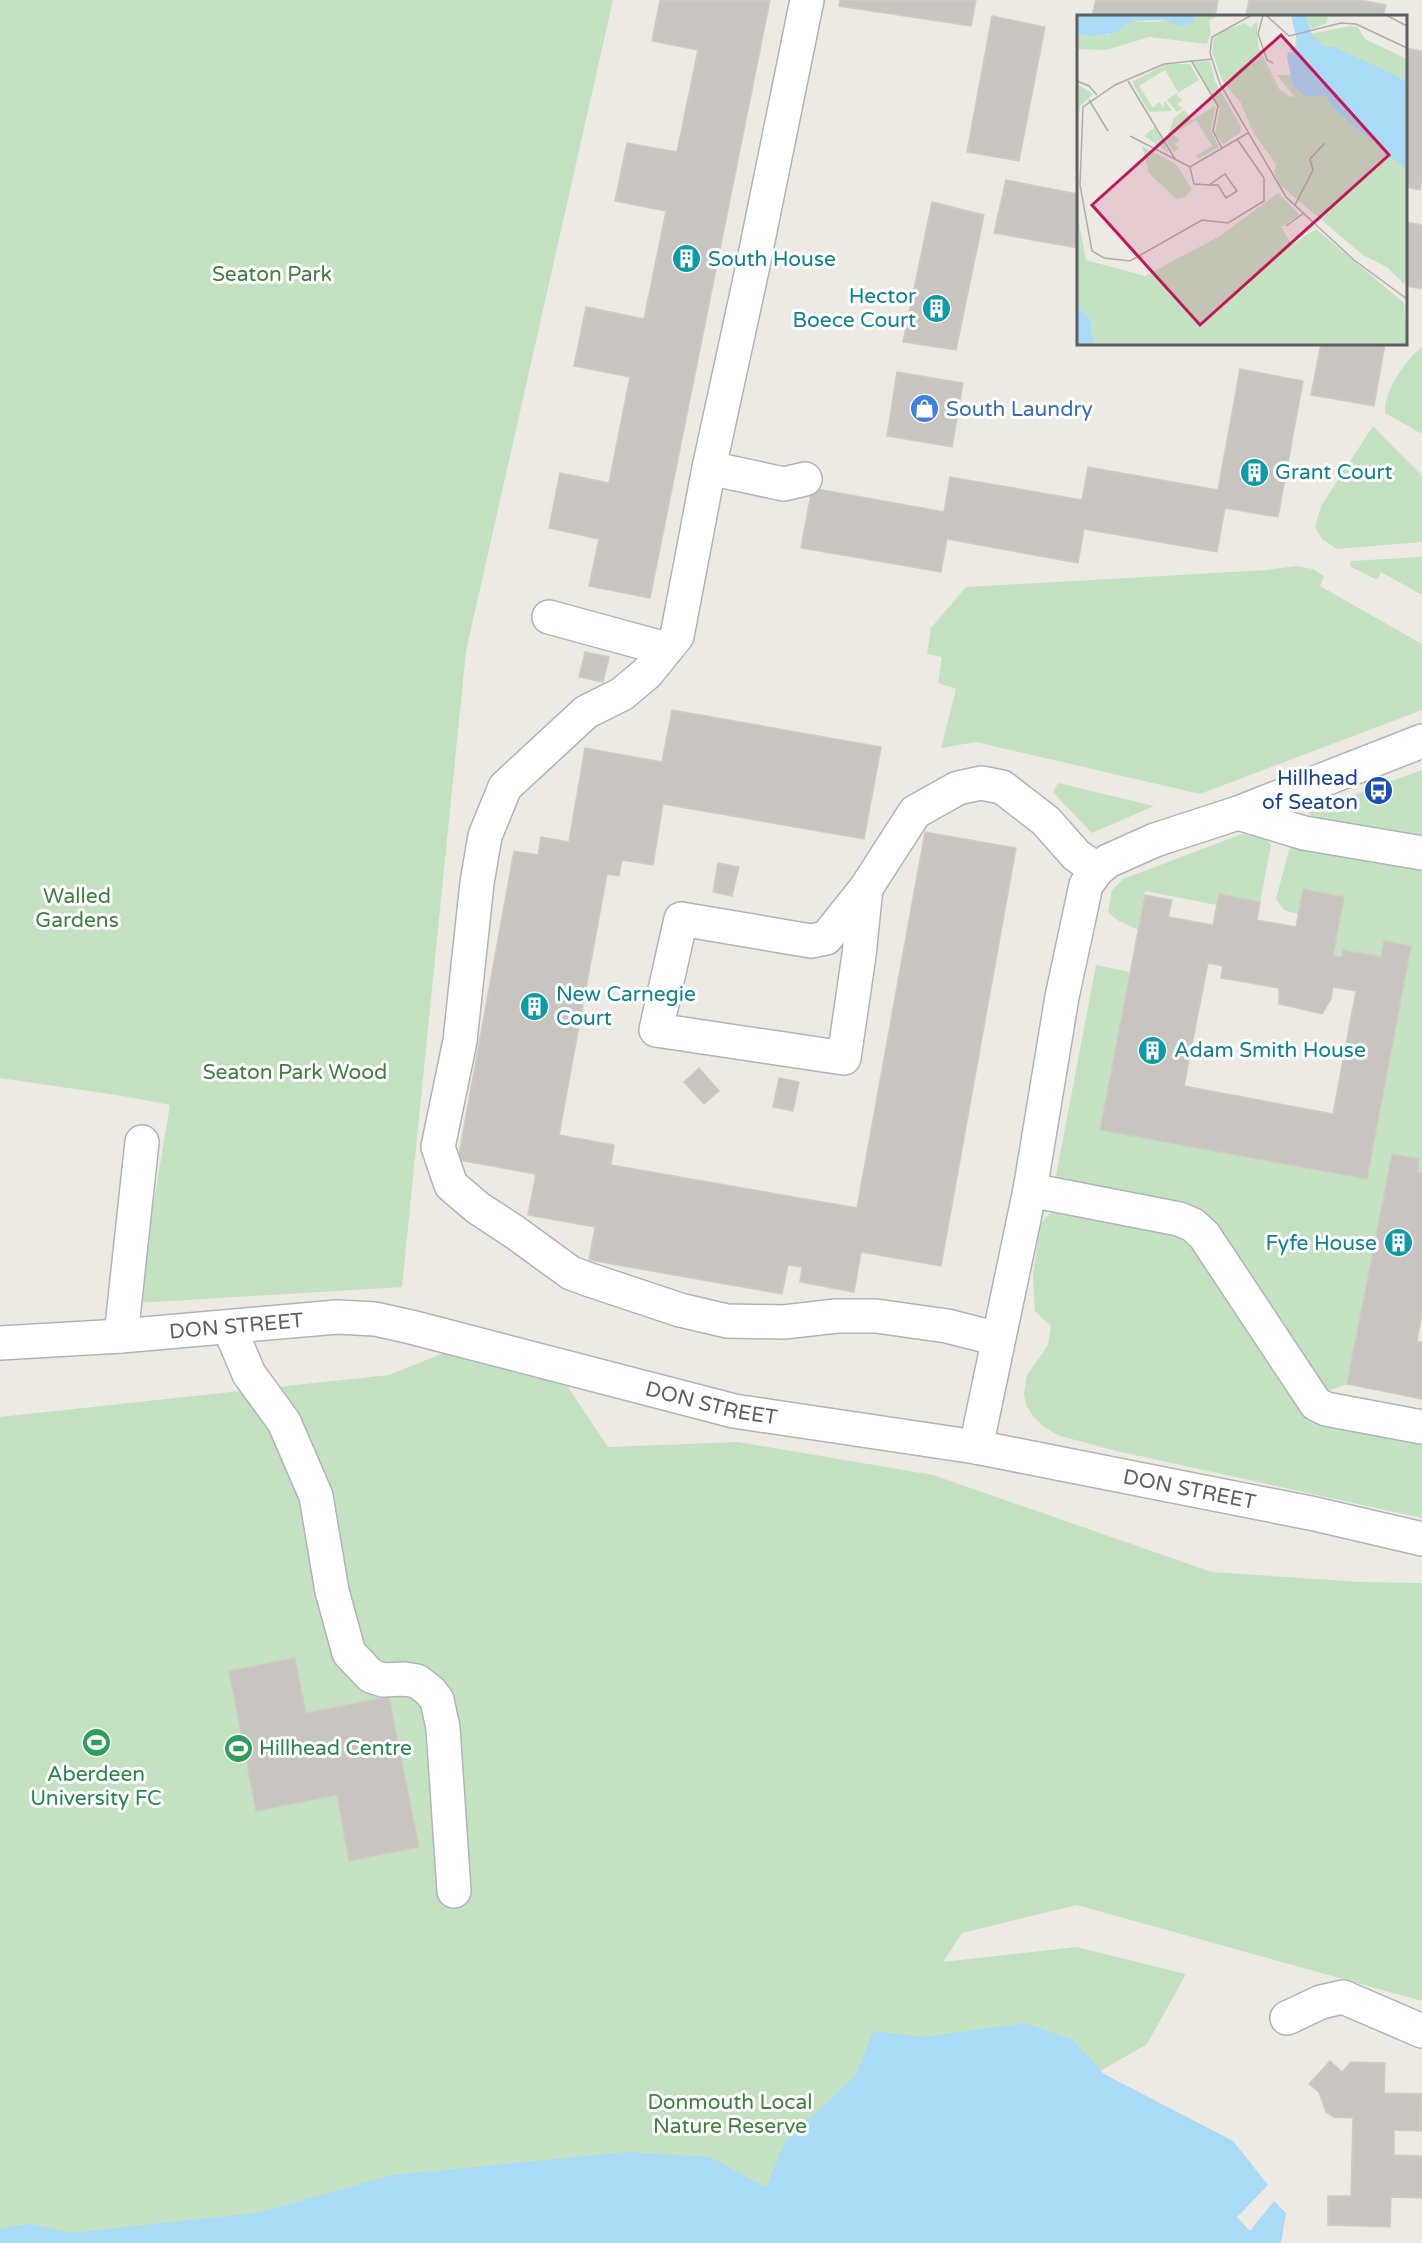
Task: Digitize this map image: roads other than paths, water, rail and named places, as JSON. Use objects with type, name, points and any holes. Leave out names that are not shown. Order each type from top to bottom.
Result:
[{"type":"street","points":[[807,0],[709,468],[677,636],[646,673],[622,694],[586,712],[505,787],[485,836],[477,883],[460,1041],[438,1147],[451,1185],[478,1208],[571,1273],[680,1310],[727,1321],[784,1322],[836,1316],[876,1316],[946,1326],[998,1339]]},
{"type":"street","points":[[709,468],[784,484],[805,479]]},
{"type":"street","points":[[549,617],[666,649]]},
{"type":"street","points":[[976,1447],[1030,1190],[1074,935],[1086,885],[1097,870],[1108,861],[1155,840],[1238,813],[1422,741]]},
{"type":"street","points":[[866,888],[844,1058],[656,1030],[681,919],[811,941],[826,938],[866,888],[915,812],[958,788],[981,783],[1002,787],[1046,820],[1076,855],[1097,870]]},
{"type":"street","points":[[1238,813],[1304,833],[1422,853]]},
{"type":"street","points":[[122,1336],[142,1142]]},
{"type":"street","points":[[1030,1190],[1179,1219],[1193,1224],[1204,1235],[1316,1404],[1326,1409],[1422,1427]]},
{"type":"street","name":"DON STREET","points":[[0,1343],[122,1336],[337,1317],[375,1319],[734,1411],[976,1447],[1304,1512],[1422,1539]]},
{"type":"street","points":[[229,1327],[249,1374],[284,1422],[316,1496],[332,1591],[349,1653],[371,1676],[383,1680],[417,1681],[437,1700],[443,1728],[454,1891]]},
{"type":"street","points":[[1287,2018],[1321,2002],[1343,1997],[1422,2031]]},
{"type":"water","points":[[1025,2023],[1073,2040],[1104,2074],[1233,2141],[1268,2185],[1237,2217],[1250,2231],[1274,2201],[1286,2213],[1281,2243],[0,2243],[0,2228],[31,2224],[70,2233],[257,2213],[393,2175],[628,2152],[710,2157],[766,2187],[785,2142],[856,2075],[873,2031],[923,2037]]},
{"type":"place","name":"South House","points":[[687,259]]},
{"type":"place","name":"Hector Boece Court","points":[[937,308]]},
{"type":"place","name":"South Laundry","points":[[925,409]]},
{"type":"place","name":"Grant Court","points":[[1254,472]]},
{"type":"place","name":"Hillhead of Seaton","points":[[1379,790]]},
{"type":"place","name":"New Carnegie Court","points":[[535,1006]]},
{"type":"place","name":"Adam Smith House","points":[[1153,1050]]},
{"type":"place","name":"Fyfe House","points":[[1398,1243]]},
{"type":"place","name":"Aberdeen University FC","points":[[96,1743]]},
{"type":"place","name":"Hillhead Centre","points":[[238,1748]]},
{"type":"park label","name":"Seaton Park","points":[[272,274]]},
{"type":"park label","name":"Walled Gardens","points":[[77,908]]},
{"type":"park label","name":"Seaton Park Wood","points":[[295,1072]]},
{"type":"park label","name":"Donmouth Local Nature Reserve","points":[[730,2114]]}]
